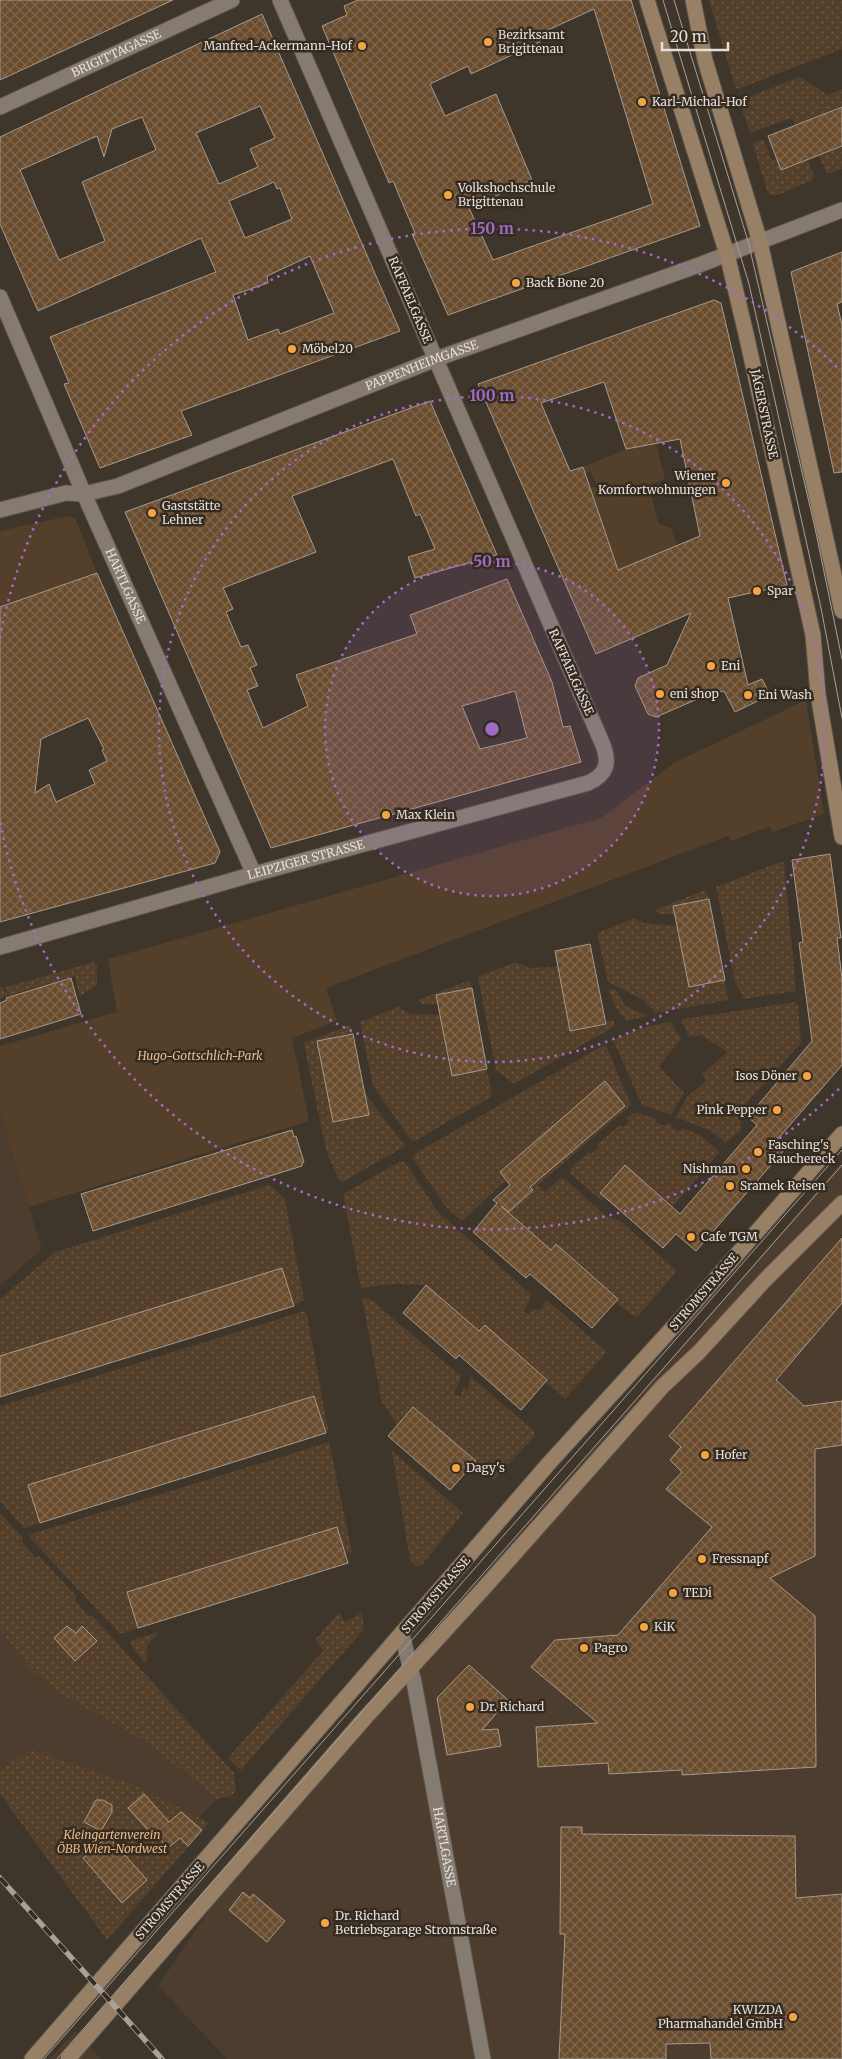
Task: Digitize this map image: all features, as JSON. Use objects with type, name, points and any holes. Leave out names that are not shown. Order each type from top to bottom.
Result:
[{"type":"main road","name":"JÄGERSTRASSE","points":[[647,0],[727,254],[813,634],[818,694],[842,837]]},
{"type":"main road","points":[[693,0],[705,60],[760,242],[842,611]]},
{"type":"main road","name":"STROMSTRASSE","points":[[32,2059],[402,1635],[551,1461],[685,1314],[842,1134]]},
{"type":"main road","points":[[68,2059],[411,1668],[662,1387],[699,1352],[765,1280],[842,1203]]},
{"type":"street","name":"BRIGITTAGASSE","points":[[0,107],[232,0]]},
{"type":"street","name":"RAFFAELGASSE","points":[[280,0],[603,745],[606,753],[606,767]]},
{"type":"street","name":"PAPPENHEIMGASSE","points":[[0,510],[66,494],[84,494],[118,486],[436,359],[760,242],[842,210]]},
{"type":"street","name":"HARTLGASSE","points":[[0,297],[84,494],[254,874]]},
{"type":"street","name":"LEIPZIGER STRASSE","points":[[0,947],[254,874],[588,783],[603,774],[606,767]]},
{"type":"street","name":"HARTLGASSE","points":[[402,1635],[411,1668],[483,2059]]},
{"type":"shaded area","points":[[0,1113],[42,1249],[0,1286]]},
{"type":"shaded area","points":[[842,1162],[842,2059],[227,2059],[158,1986],[269,1821]]},
{"type":"shaded area","points":[[0,1629],[29,1669],[59,1693],[149,1744],[217,1799],[199,1818],[137,1786],[31,1749],[0,1770]]},
{"type":"shaded area","points":[[76,2031],[101,2059],[49,2059]]},
{"type":"green space","points":[[709,0],[842,0],[842,49],[738,89],[735,87]]},
{"type":"green space","points":[[800,77],[828,95],[842,89],[842,106],[795,125],[792,118],[750,133],[740,103],[741,100]]},
{"type":"green space","points":[[763,139],[772,160],[776,159],[781,170],[808,160],[814,176],[813,180],[775,196],[768,194],[753,144]]},
{"type":"green space","points":[[842,147],[842,169],[827,174],[819,156]]},
{"type":"green space","points":[[656,443],[665,480],[649,485],[658,523],[671,528],[677,546],[618,570],[589,488],[597,487],[591,471],[585,473],[583,467],[626,449]]},
{"type":"green space","points":[[68,516],[75,518],[97,573],[68,583],[71,592],[54,588],[0,607],[0,531]]},
{"type":"green space","name":"Hugo-Gottschlich-Park","points":[[806,700],[824,814],[773,832],[769,827],[731,841],[728,836],[326,988],[337,1021],[292,1038],[309,1121],[29,1207],[0,1113],[0,1046],[117,1012],[108,959],[601,818],[674,763]]},
{"type":"green space","points":[[780,862],[784,863],[796,991],[744,999],[735,982],[716,887]]},
{"type":"green space","points":[[705,890],[709,899],[674,906],[675,914],[659,914],[655,910]]},
{"type":"green space","points":[[635,918],[643,923],[677,926],[725,980],[728,1000],[656,1013],[643,1000],[608,982],[597,933]]},
{"type":"green space","points":[[94,962],[97,967],[97,985],[80,996],[75,976],[0,998],[0,988],[3,987],[5,992],[7,991],[6,987]]},
{"type":"green space","points":[[516,962],[529,968],[558,967],[570,1031],[606,1025],[605,1022],[613,1020],[615,1026],[514,1084],[496,1070],[478,977]]},
{"type":"green space","points":[[470,980],[472,988],[436,995],[438,1004],[423,1004],[417,1000]]},
{"type":"green space","points":[[608,989],[616,990],[625,1006],[648,1016],[626,1021],[616,1007]]},
{"type":"green space","points":[[795,1002],[798,1005],[801,1043],[740,1110],[741,1130],[726,1143],[711,1131],[676,1117],[687,1097],[706,1081],[702,1074],[727,1052],[701,1035],[689,1037],[682,1022],[683,1019]]},
{"type":"green space","points":[[398,1007],[411,1014],[440,1015],[451,1076],[487,1069],[492,1096],[415,1141],[411,1140],[373,1086],[360,1022]]},
{"type":"green space","points":[[668,1022],[672,1024],[681,1039],[659,1066],[684,1093],[671,1115],[642,1105],[614,1042],[615,1039],[642,1028]]},
{"type":"green space","points":[[350,1025],[353,1034],[317,1041],[333,1121],[364,1092],[405,1146],[343,1182],[339,1180],[326,1151],[304,1043]]},
{"type":"green space","points":[[602,1046],[606,1046],[631,1105],[538,1185],[545,1192],[560,1178],[564,1178],[607,1217],[619,1220],[677,1271],[638,1316],[635,1317],[615,1302],[618,1298],[556,1244],[551,1250],[508,1213],[533,1191],[530,1187],[625,1106],[605,1081],[500,1172],[506,1180],[462,1221],[445,1206],[413,1158],[416,1153]]},
{"type":"green space","points":[[633,1113],[657,1119],[656,1122],[665,1126],[667,1122],[673,1125],[672,1128],[681,1131],[682,1128],[700,1135],[718,1150],[719,1153],[672,1207],[625,1165],[602,1201],[571,1174],[570,1169],[589,1152],[591,1154],[599,1148],[597,1145],[620,1125],[623,1127],[629,1121],[627,1118]]},
{"type":"green space","points":[[399,1162],[405,1162],[438,1212],[532,1295],[524,1312],[529,1314],[534,1309],[541,1310],[546,1299],[607,1352],[565,1399],[545,1382],[547,1379],[485,1326],[479,1331],[426,1285],[394,1284],[361,1288],[343,1194]]},
{"type":"green space","points":[[270,1185],[285,1199],[304,1300],[294,1306],[282,1268],[0,1356],[0,1299],[55,1252]]},
{"type":"green space","points":[[362,1298],[370,1299],[461,1376],[454,1394],[460,1396],[464,1388],[468,1390],[470,1376],[535,1432],[534,1437],[494,1480],[473,1464],[476,1461],[414,1407],[397,1425],[382,1403]]},
{"type":"green space","points":[[304,1311],[307,1315],[328,1429],[326,1433],[314,1396],[28,1485],[40,1523],[24,1528],[0,1501],[0,1406]]},
{"type":"green space","points":[[329,1442],[352,1552],[345,1554],[337,1527],[127,1592],[138,1628],[120,1634],[29,1537],[31,1534]]},
{"type":"green space","points":[[392,1451],[463,1513],[421,1566],[416,1566],[410,1560]]},
{"type":"green space","points":[[0,1513],[24,1539],[21,1541],[36,1558],[39,1556],[77,1597],[75,1600],[89,1616],[93,1616],[234,1773],[236,1791],[231,1796],[217,1799],[149,1744],[59,1693],[29,1669],[0,1629]]},
{"type":"green space","points":[[339,1613],[345,1622],[362,1613],[364,1629],[241,1770],[228,1758],[324,1650],[315,1640]]},
{"type":"green space","points":[[159,1632],[147,1646],[147,1662],[144,1662],[131,1646],[132,1640]]},
{"type":"green space","name":"Kleingartenverein ÖBB Wien-Nordwest","points":[[31,1749],[137,1786],[209,1823],[107,1940],[0,1794],[0,1770]]},
{"type":"building","points":[[0,0],[173,0],[0,80]]},
{"type":"building","points":[[358,0],[631,0],[700,226],[448,315],[412,234],[415,233],[393,181],[389,183],[322,26],[347,15],[344,6]],"holes":[[[594,9],[653,204],[493,260],[469,208],[532,180],[496,94],[445,116],[430,84],[468,66],[471,74],[540,42],[537,35]]]},
{"type":"building","points":[[262,14],[400,331],[181,411],[192,435],[100,468],[64,384],[69,383],[50,337],[216,272],[201,238],[38,311],[0,224],[0,137]],"holes":[[[260,106],[275,138],[250,149],[258,167],[219,184],[196,133]],[[142,117],[156,150],[82,182],[105,241],[59,260],[20,170],[97,136],[104,157],[112,129]],[[274,182],[277,189],[280,188],[292,219],[245,238],[229,201]],[[310,256],[334,313],[280,334],[278,329],[248,340],[233,295],[268,283],[267,276]]]},
{"type":"building","points":[[842,107],[842,146],[781,170],[768,136]]},
{"type":"building","points":[[842,252],[842,302],[837,304],[842,325],[842,472],[834,473],[791,272]]},
{"type":"building","points":[[714,300],[721,303],[787,585],[728,598],[748,685],[762,679],[770,695],[735,712],[724,691],[700,698],[656,717],[648,714],[635,686],[638,678],[667,665],[691,613],[596,654],[478,384]],"holes":[[[604,382],[626,449],[680,439],[700,536],[618,570],[583,467],[570,471],[541,403]]]},
{"type":"building","points":[[430,401],[497,555],[415,578],[408,557],[435,549],[420,514],[416,516],[393,459],[292,496],[316,552],[223,588],[233,609],[226,612],[241,647],[248,645],[257,665],[250,668],[258,686],[247,690],[263,728],[308,706],[296,675],[417,634],[410,615],[507,579],[552,682],[563,727],[570,726],[581,762],[271,848],[125,512]],"holes":[[[515,691],[527,738],[480,749],[462,706]]]},
{"type":"building","points":[[97,573],[220,852],[215,863],[0,922],[0,607]],"holes":[[[88,718],[104,749],[102,750],[107,761],[89,770],[95,784],[56,802],[49,784],[35,793],[41,739]]]},
{"type":"building","points":[[830,854],[841,938],[837,938],[842,978],[842,1065],[776,1141],[785,1149],[696,1251],[676,1234],[663,1248],[600,1193],[625,1165],[680,1214],[757,1125],[748,1117],[812,1041],[799,943],[803,942],[792,860]]},
{"type":"building","points":[[709,899],[725,980],[689,987],[673,906]]},
{"type":"building","points":[[590,944],[606,1024],[570,1031],[555,951]]},
{"type":"building","points":[[71,978],[81,1014],[0,1039],[0,1003],[7,1000],[6,998]]},
{"type":"building","points":[[472,988],[487,1069],[452,1076],[436,995]]},
{"type":"building","points":[[353,1034],[369,1115],[333,1122],[317,1041]]},
{"type":"building","points":[[605,1081],[625,1106],[530,1187],[533,1190],[509,1212],[501,1206],[551,1250],[556,1244],[618,1299],[592,1328],[530,1274],[526,1278],[473,1232],[497,1203],[493,1200],[510,1185],[500,1172]]},
{"type":"building","points":[[292,1130],[294,1137],[296,1136],[304,1162],[302,1166],[93,1231],[81,1194]]},
{"type":"building","points":[[842,1238],[842,1303],[776,1380],[804,1406],[842,1401],[842,1445],[815,1449],[815,1556],[770,1578],[815,1616],[816,1767],[682,1775],[682,1770],[609,1774],[608,1763],[538,1767],[536,1727],[598,1723],[531,1667],[555,1640],[618,1635],[712,1527],[666,1489],[682,1472],[670,1460],[681,1447],[669,1436]]},
{"type":"building","points":[[282,1268],[294,1306],[0,1397],[0,1356]]},
{"type":"building","points":[[426,1285],[479,1331],[485,1325],[547,1380],[521,1410],[459,1355],[456,1359],[403,1313]]},
{"type":"building","points":[[314,1396],[326,1433],[40,1523],[28,1485]]},
{"type":"building","points":[[413,1407],[476,1461],[450,1490],[388,1436]]},
{"type":"building","points":[[337,1527],[348,1563],[138,1628],[127,1592]]},
{"type":"building","points":[[67,1626],[76,1633],[82,1626],[97,1641],[75,1661],[54,1638]]},
{"type":"building","name":"Dr. Richard","points":[[469,1665],[508,1700],[482,1730],[498,1729],[501,1746],[447,1755],[437,1698]]},
{"type":"building","points":[[144,1794],[169,1822],[181,1812],[202,1830],[188,1846],[180,1838],[168,1848],[158,1837],[156,1839],[128,1808]]},
{"type":"building","points":[[96,1800],[103,1800],[112,1805],[112,1812],[101,1831],[84,1822]]},
{"type":"building","points":[[561,1827],[582,1827],[582,1834],[795,1836],[796,1898],[842,1894],[842,2059],[711,2059],[710,2043],[666,2044],[666,2059],[559,2059],[565,1934],[560,1934]]},
{"type":"building","points":[[108,1836],[147,1880],[122,1903],[83,1858]]},
{"type":"building","points":[[243,1892],[250,1898],[253,1894],[285,1921],[267,1942],[229,1910]]},
{"type":"tram line","points":[[663,0],[749,284],[821,608],[842,718]]},
{"type":"tram line","points":[[674,0],[748,241],[815,528],[842,659]]},
{"type":"tram line","points":[[44,2059],[842,1150]]},
{"type":"tram line","points":[[57,2059],[842,1165]]},
{"type":"railway","points":[[0,1878],[162,2059]]},
{"type":"place","name":"Bezirksamt Brigittenau","points":[[488,42]]},
{"type":"place","name":"Manfred-Ackermann-Hof","points":[[362,46]]},
{"type":"place","name":"Karl-Michal-Hof","points":[[642,102]]},
{"type":"place","name":"Volkshochschule Brigittenau","points":[[448,195]]},
{"type":"place","name":"Back Bone 20","points":[[516,283]]},
{"type":"place","name":"Möbel20","points":[[292,349]]},
{"type":"place","name":"Wiener Komfortwohnungen","points":[[726,483]]},
{"type":"place","name":"Gaststätte Lehner","points":[[152,513]]},
{"type":"place","name":"Spar","points":[[757,591]]},
{"type":"place","name":"Eni","points":[[711,666]]},
{"type":"place","name":"eni shop","points":[[660,694]]},
{"type":"place","name":"Eni Wash","points":[[748,695]]},
{"type":"place","name":"Max Klein","points":[[386,815]]},
{"type":"place","name":"Isos Döner","points":[[807,1076]]},
{"type":"place","name":"Pink Pepper","points":[[777,1110]]},
{"type":"place","name":"Fasching's Rauchereck","points":[[758,1152]]},
{"type":"place","name":"Nishman","points":[[746,1169]]},
{"type":"place","name":"Sramek Reisen","points":[[730,1186]]},
{"type":"place","name":"Cafe TGM","points":[[691,1237]]},
{"type":"place","name":"Hofer","points":[[705,1455]]},
{"type":"place","name":"Dagy's","points":[[456,1468]]},
{"type":"place","name":"Fressnapf","points":[[702,1559]]},
{"type":"place","name":"TEDi","points":[[673,1593]]},
{"type":"place","name":"KiK","points":[[644,1627]]},
{"type":"place","name":"Pagro","points":[[584,1648]]},
{"type":"place","name":"Dr. Richard","points":[[470,1707]]},
{"type":"place","name":"Dr. Richard Betriebsgarage Stromstraße","points":[[325,1923]]},
{"type":"place","name":"KWIZDA Pharmahandel GmbH","points":[[793,2017]]}]
